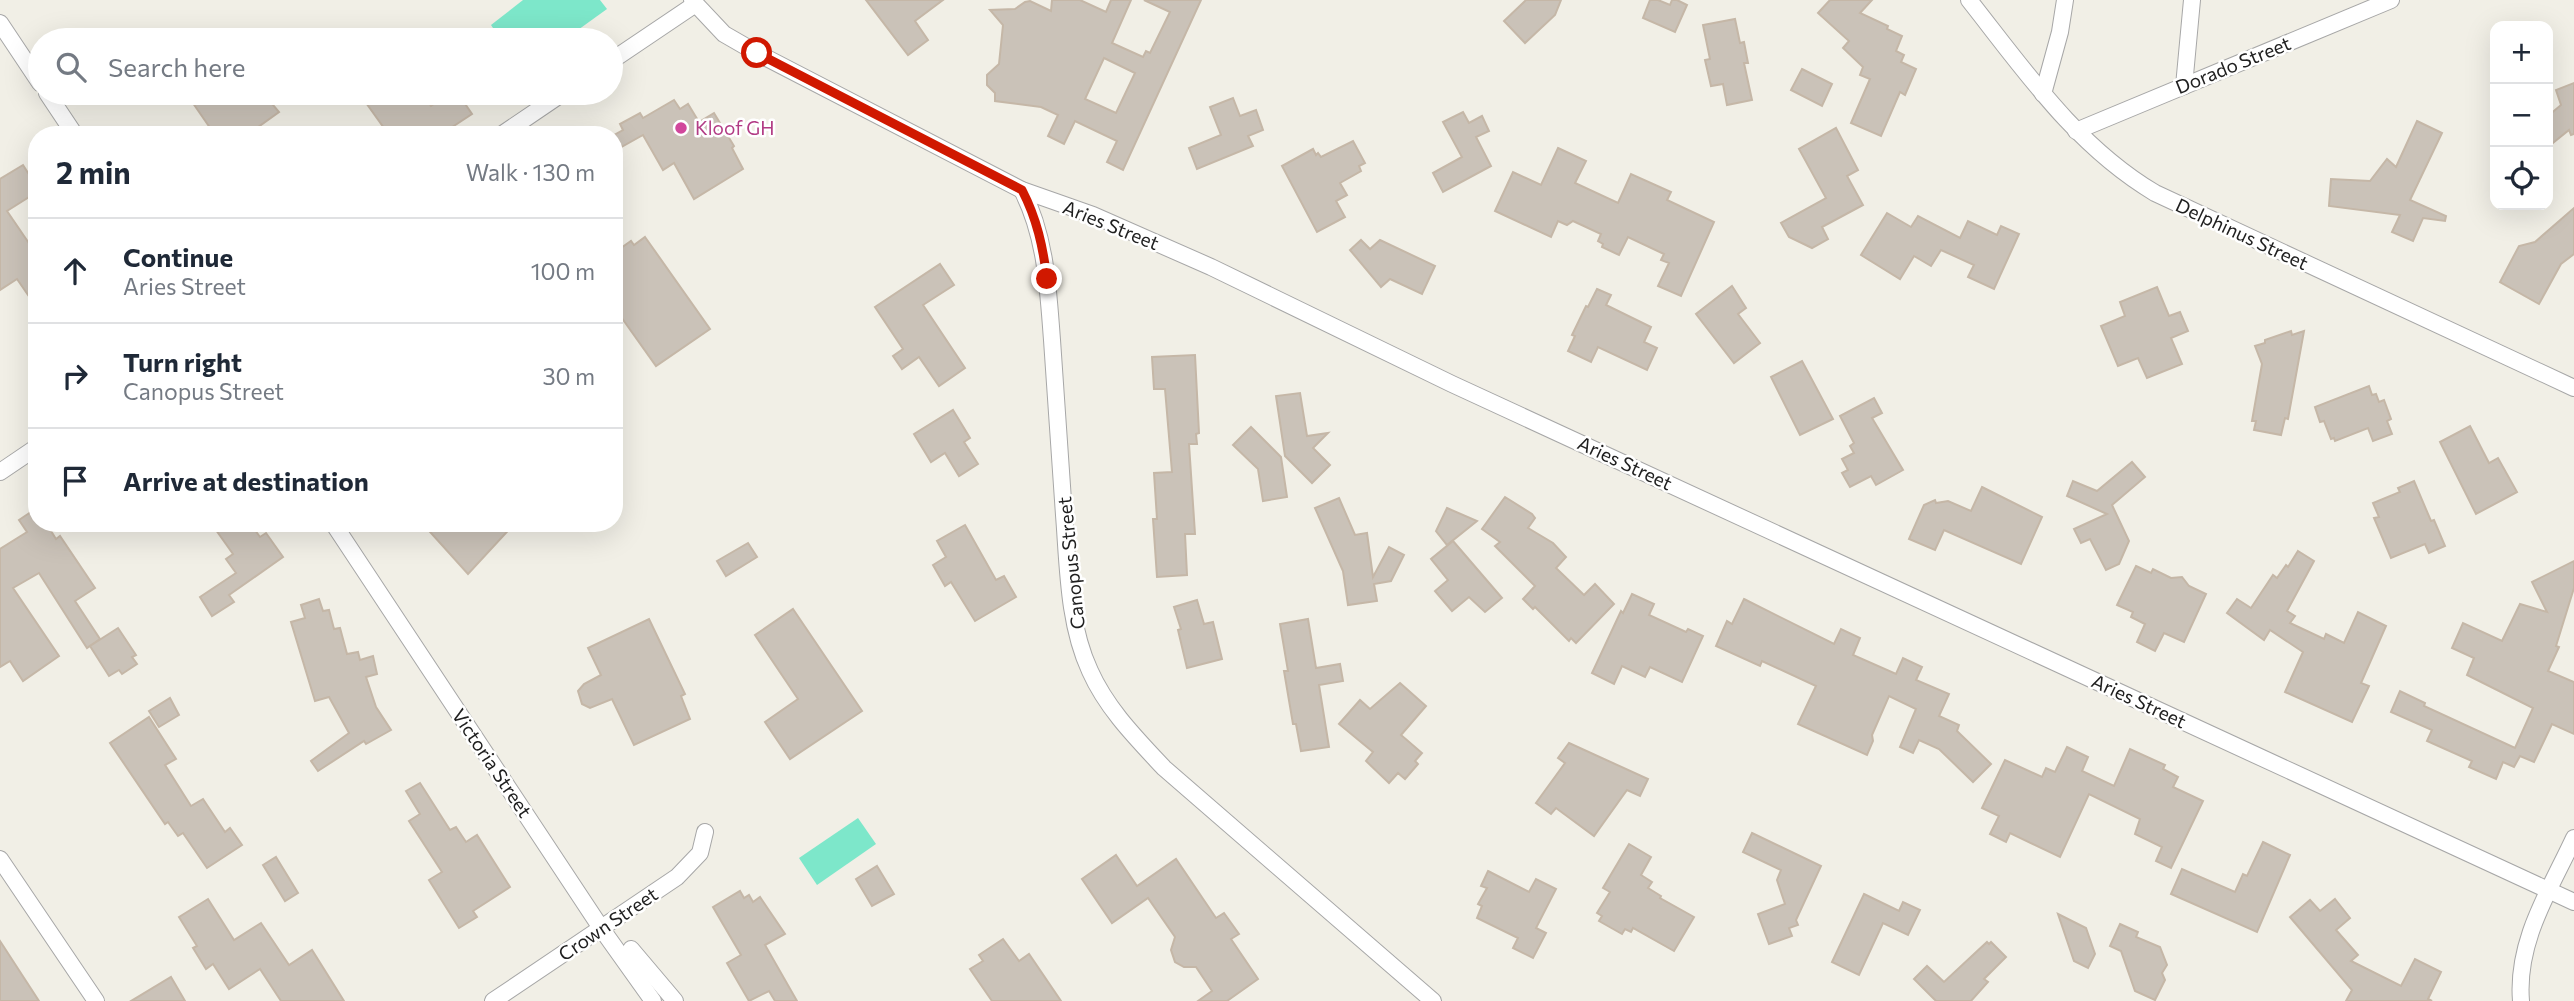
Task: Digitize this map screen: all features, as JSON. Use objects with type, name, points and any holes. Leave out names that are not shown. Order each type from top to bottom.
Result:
[{"type":"street","name":"Delphinus Street","points":[[1969,0],[2043,94],[2076,131],[2126,176],[2155,193],[2574,388]]},
{"type":"street","points":[[2043,94],[2060,32],[2065,0]]},
{"type":"street","points":[[2184,86],[2193,0]]},
{"type":"street","name":"Dorado Street","points":[[2076,131],[2391,0]]},
{"type":"street","points":[[623,52],[693,2]]},
{"type":"street","name":"Aries Street","points":[[693,2],[724,34],[757,53],[1022,190],[1093,215],[1211,267],[1452,384],[2574,902]]},
{"type":"street","points":[[0,23],[28,65]]},
{"type":"street","points":[[55,105],[69,126]]},
{"type":"street","points":[[514,126],[545,105]]},
{"type":"street","name":"Canopus Street","points":[[1022,190],[1033,212],[1044,257],[1068,563],[1076,628],[1088,669],[1098,689],[1130,732],[1164,768],[1433,1001]]},
{"type":"street","points":[[0,472],[28,453]]},
{"type":"street","name":"Victoria Street","points":[[338,532],[606,925],[653,1001]]},
{"type":"street","name":"Crown Street","points":[[493,1001],[688,868],[700,853],[705,832]]},
{"type":"street","points":[[2521,1001],[2523,958],[2530,930],[2574,838]]},
{"type":"street","points":[[0,859],[96,1001]]},
{"type":"street","points":[[606,925],[676,1001]]},
{"type":"green space","points":[[523,0],[600,0],[607,9],[581,28],[493,28],[491,25]]},
{"type":"green space","points":[[858,818],[876,844],[817,885],[799,858]]},
{"type":"building","points":[[866,0],[943,0],[915,21],[928,40],[908,55]]},
{"type":"building","points":[[1052,0],[1080,0],[1106,12],[1111,0],[1131,0],[1112,43],[1143,57],[1146,51],[1150,53],[1170,12],[1144,0],[1201,0],[1123,170],[1107,162],[1117,141],[1075,121],[1064,144],[1048,136],[1058,115],[1041,107],[995,101],[995,93],[987,85],[987,75],[999,64],[1003,25],[990,10],[1015,9],[1030,1],[1051,11]],"holes":[[[1104,58],[1135,73],[1116,113],[1085,99]]]},
{"type":"building","points":[[1526,0],[1561,0],[1555,15],[1525,43],[1504,21]]},
{"type":"building","points":[[1650,0],[1670,5],[1672,0],[1677,0],[1687,5],[1675,32],[1643,18]]},
{"type":"building","points":[[1830,0],[1872,0],[1860,13],[1902,36],[1896,51],[1904,55],[1901,62],[1916,69],[1905,95],[1900,92],[1881,136],[1851,123],[1870,79],[1860,75],[1863,67],[1843,48],[1849,41],[1818,13]]},
{"type":"building","points":[[1735,19],[1740,43],[1744,42],[1748,63],[1744,63],[1752,100],[1727,105],[1723,84],[1711,86],[1705,60],[1710,59],[1703,25]]},
{"type":"building","points":[[1802,69],[1832,84],[1822,106],[1791,90]]},
{"type":"building","points":[[2574,83],[2574,134],[2571,135],[2569,130],[2553,143],[2553,112],[2561,105],[2556,90]]},
{"type":"building","points":[[1233,98],[1240,116],[1256,110],[1263,130],[1248,136],[1253,146],[1197,169],[1189,148],[1221,135],[1210,107]]},
{"type":"building","points":[[674,100],[680,109],[688,104],[699,122],[714,113],[734,146],[732,148],[743,169],[694,199],[674,163],[663,170],[643,135],[623,146],[623,126],[620,124],[640,113],[643,118]]},
{"type":"building","points":[[194,105],[273,105],[279,112],[260,126],[209,126]]},
{"type":"building","points":[[368,105],[466,105],[472,114],[454,126],[383,126]]},
{"type":"building","points":[[1463,112],[1469,123],[1482,116],[1489,131],[1476,137],[1491,166],[1443,192],[1433,173],[1462,157],[1443,122]]},
{"type":"building","points":[[2417,121],[2442,133],[2410,200],[2446,216],[2445,221],[2423,218],[2413,241],[2392,232],[2400,215],[2329,206],[2331,179],[2370,181],[2387,159],[2396,167]]},
{"type":"building","points":[[1836,128],[1858,170],[1847,176],[1863,205],[1822,227],[1828,239],[1812,248],[1789,237],[1781,223],[1826,198],[1799,149]]},
{"type":"building","points":[[1353,141],[1365,163],[1359,166],[1361,171],[1340,183],[1347,195],[1336,201],[1345,217],[1317,232],[1282,166],[1313,149],[1316,155],[1318,153],[1321,157]]},
{"type":"building","points":[[1558,148],[1586,161],[1575,183],[1618,203],[1631,174],[1671,192],[1667,200],[1714,222],[1681,296],[1658,286],[1669,263],[1661,260],[1664,254],[1628,237],[1619,255],[1602,247],[1603,244],[1598,241],[1601,234],[1573,221],[1567,225],[1558,221],[1551,237],[1495,211],[1513,172],[1541,185]]},
{"type":"building","points":[[23,165],[28,173],[28,198],[7,211],[28,242],[28,295],[17,279],[0,290],[0,179]]},
{"type":"building","points":[[2574,208],[2574,254],[2561,264],[2539,304],[2500,282],[2519,246],[2535,242]]},
{"type":"building","points":[[1887,213],[1911,227],[1918,216],[1960,238],[1968,221],[1997,235],[2001,226],[2019,234],[1994,289],[1968,277],[1974,265],[1941,250],[1931,266],[1914,256],[1900,279],[1861,255]]},
{"type":"building","points":[[645,237],[710,329],[656,366],[623,320],[623,247],[631,241],[634,245]]},
{"type":"building","points":[[1361,240],[1370,249],[1380,240],[1435,266],[1422,294],[1390,279],[1381,287],[1350,250]]},
{"type":"building","points":[[940,264],[954,285],[923,305],[965,368],[939,386],[919,357],[902,369],[893,356],[903,349],[875,307]]},
{"type":"building","points":[[1732,286],[1746,308],[1738,314],[1760,343],[1734,363],[1696,314]]},
{"type":"building","points":[[2157,287],[2169,316],[2180,312],[2188,331],[2171,338],[2182,364],[2147,378],[2138,358],[2118,366],[2101,326],[2125,316],[2120,302]]},
{"type":"building","points":[[1597,289],[1611,295],[1606,305],[1651,327],[1644,342],[1657,348],[1647,370],[1598,347],[1591,362],[1568,351],[1575,336],[1572,335]]},
{"type":"building","points":[[2291,331],[2292,335],[2304,331],[2288,419],[2285,418],[2281,435],[2254,430],[2256,421],[2252,421],[2262,364],[2255,346]]},
{"type":"building","points":[[1195,355],[1199,433],[1196,434],[1197,444],[1189,444],[1195,534],[1185,534],[1187,575],[1157,577],[1153,519],[1157,519],[1154,473],[1172,472],[1165,389],[1154,389],[1152,357]]},
{"type":"building","points":[[1802,361],[1833,419],[1800,435],[1771,377]]},
{"type":"building","points":[[2369,386],[2372,395],[2376,394],[2379,402],[2384,400],[2391,419],[2387,421],[2392,434],[2373,441],[2368,428],[2335,441],[2334,438],[2331,439],[2324,421],[2320,422],[2315,407]]},
{"type":"building","points":[[1300,393],[1307,436],[1328,433],[1313,448],[1330,465],[1312,483],[1285,456],[1276,396]]},
{"type":"building","points":[[1874,398],[1882,413],[1872,418],[1903,470],[1876,485],[1871,476],[1850,487],[1842,473],[1848,470],[1842,459],[1854,453],[1850,446],[1854,443],[1840,416]]},
{"type":"building","points":[[953,410],[970,438],[964,442],[978,464],[959,476],[945,453],[931,462],[914,434]]},
{"type":"building","points":[[2470,426],[2489,463],[2498,458],[2517,492],[2476,514],[2440,442]]},
{"type":"building","points":[[1251,427],[1281,457],[1287,497],[1263,501],[1258,469],[1233,445]]},
{"type":"building","points":[[2132,462],[2145,477],[2112,505],[2129,541],[2119,564],[2106,570],[2090,539],[2081,543],[2074,529],[2107,514],[2067,496],[2073,481],[2097,491]]},
{"type":"building","points":[[2414,481],[2445,546],[2429,553],[2425,544],[2391,558],[2374,518],[2379,517],[2373,503],[2400,492],[2398,488]]},
{"type":"building","points":[[1982,487],[2042,517],[2021,564],[1944,530],[1935,550],[1909,539],[1924,505],[1935,500],[1936,503],[1948,501],[1971,511]]},
{"type":"building","points":[[1505,497],[1532,514],[1535,518],[1528,528],[1553,543],[1566,557],[1556,568],[1584,595],[1595,584],[1614,604],[1576,643],[1571,638],[1569,641],[1535,607],[1533,609],[1523,599],[1535,586],[1495,546],[1500,542],[1482,529]]},
{"type":"building","points":[[1339,498],[1355,535],[1367,533],[1373,577],[1389,547],[1404,555],[1391,581],[1374,584],[1377,601],[1348,605],[1343,571],[1315,508]]},
{"type":"building","points":[[1447,508],[1477,521],[1447,545],[1436,531]]},
{"type":"building","points":[[28,514],[28,532],[52,532],[56,539],[60,536],[95,588],[75,601],[100,639],[87,648],[39,573],[13,588],[59,656],[23,681],[10,661],[0,667],[0,549],[27,532],[19,520]]},
{"type":"building","points":[[965,525],[996,580],[1004,576],[1016,597],[975,621],[951,582],[945,586],[933,565],[946,557],[937,541]]},
{"type":"building","points":[[217,532],[256,532],[260,537],[266,533],[283,557],[229,595],[234,602],[212,616],[200,597],[236,573],[226,559],[233,554]]},
{"type":"building","points":[[430,532],[507,532],[468,574]]},
{"type":"building","points":[[1453,541],[1502,598],[1485,612],[1469,597],[1452,611],[1435,591],[1448,580],[1431,559]]},
{"type":"building","points":[[748,543],[757,557],[726,576],[717,561]]},
{"type":"building","points":[[2298,551],[2314,561],[2287,611],[2295,616],[2290,623],[2324,639],[2326,634],[2344,643],[2358,612],[2386,626],[2361,683],[2369,686],[2352,722],[2285,692],[2303,652],[2270,630],[2264,640],[2227,613],[2237,599],[2251,608],[2273,575],[2277,578]]},
{"type":"building","points":[[2574,561],[2574,588],[2556,646],[2559,647],[2548,671],[2574,682],[2574,734],[2552,724],[2534,762],[2520,756],[2514,767],[2503,762],[2496,779],[2469,767],[2472,761],[2427,741],[2432,730],[2391,712],[2400,691],[2425,703],[2424,706],[2515,748],[2533,708],[2467,675],[2474,658],[2452,648],[2463,623],[2502,641],[2520,604],[2547,612],[2532,582]]},
{"type":"building","points":[[2136,566],[2151,573],[2153,569],[2171,578],[2182,577],[2189,586],[2206,594],[2184,642],[2164,633],[2155,651],[2137,642],[2145,624],[2131,617],[2133,612],[2117,605]]},
{"type":"building","points":[[1632,594],[1654,604],[1649,615],[1686,632],[1688,629],[1703,636],[1682,682],[1650,667],[1645,677],[1622,666],[1614,684],[1592,673],[1621,611],[1623,613]]},
{"type":"building","points":[[319,599],[323,611],[329,610],[334,629],[340,628],[347,654],[358,652],[360,660],[373,656],[377,674],[366,677],[376,707],[391,730],[366,744],[364,741],[318,771],[311,761],[349,733],[329,697],[315,701],[291,622],[305,618],[301,605]]},
{"type":"building","points":[[1744,599],[1834,644],[1841,629],[1860,638],[1853,655],[1896,674],[1903,658],[1922,667],[1916,680],[1949,694],[1939,716],[1959,725],[1957,731],[1991,764],[1973,782],[1939,749],[1919,740],[1913,753],[1900,747],[1916,709],[1889,696],[1872,735],[1873,741],[1867,755],[1798,724],[1816,686],[1762,661],[1760,666],[1716,646],[1727,621],[1732,624]]},
{"type":"building","points":[[1197,600],[1204,624],[1213,622],[1222,659],[1187,668],[1178,630],[1181,629],[1174,607]]},
{"type":"building","points":[[793,609],[862,711],[790,759],[765,722],[798,699],[755,635]]},
{"type":"building","points":[[649,619],[685,694],[681,696],[690,719],[634,745],[612,699],[590,708],[582,704],[578,691],[584,684],[601,675],[588,648]]},
{"type":"building","points":[[1308,619],[1316,668],[1340,664],[1343,681],[1319,685],[1329,747],[1301,751],[1296,724],[1293,724],[1284,671],[1288,671],[1280,624]]},
{"type":"building","points":[[118,628],[136,655],[132,657],[137,664],[122,674],[119,670],[109,676],[90,646]]},
{"type":"building","points":[[1400,683],[1426,706],[1401,735],[1422,753],[1415,761],[1418,764],[1405,779],[1398,773],[1389,783],[1366,761],[1373,752],[1339,724],[1360,700],[1370,709]]},
{"type":"building","points":[[170,698],[179,715],[159,727],[149,711]]},
{"type":"building","points":[[149,717],[176,759],[165,765],[191,806],[203,799],[225,832],[230,828],[242,845],[207,868],[183,833],[178,836],[168,822],[165,824],[110,743]]},
{"type":"building","points":[[1569,743],[1648,779],[1640,796],[1627,790],[1594,836],[1556,808],[1551,814],[1536,803],[1565,763],[1558,758]]},
{"type":"building","points":[[2067,747],[2088,757],[2082,771],[2114,786],[2130,749],[2165,765],[2163,769],[2178,777],[2173,787],[2203,801],[2171,868],[2156,861],[2162,847],[2135,834],[2140,819],[2089,794],[2060,857],[2010,833],[2006,842],[1990,834],[1999,816],[1982,808],[2005,760],[2042,777],[2046,768],[2055,772]]},
{"type":"building","points":[[420,783],[450,830],[456,827],[466,842],[477,835],[510,887],[473,911],[477,917],[459,928],[429,880],[442,872],[409,821],[420,814],[406,791]]},
{"type":"building","points":[[1752,833],[1821,866],[1796,920],[1798,925],[1789,928],[1792,936],[1769,944],[1758,914],[1785,904],[1777,880],[1781,870],[1743,852]]},
{"type":"building","points":[[2263,842],[2290,855],[2257,932],[2171,894],[2182,869],[2235,892],[2243,874],[2247,876]]},
{"type":"building","points":[[1629,844],[1651,857],[1641,875],[1652,882],[1648,888],[1694,917],[1674,951],[1633,928],[1631,932],[1625,929],[1622,934],[1599,921],[1602,916],[1597,913],[1610,892],[1603,888]]},
{"type":"building","points":[[1116,855],[1137,886],[1176,859],[1216,918],[1224,913],[1239,934],[1231,939],[1258,979],[1227,1001],[1198,1001],[1212,991],[1196,967],[1184,967],[1175,962],[1171,950],[1175,937],[1148,898],[1112,923],[1082,879]]},
{"type":"building","points":[[276,857],[298,893],[285,901],[263,865]]},
{"type":"building","points":[[877,866],[894,894],[872,906],[856,879]]},
{"type":"building","points":[[1488,871],[1529,892],[1536,879],[1556,889],[1536,928],[1546,933],[1533,958],[1513,948],[1518,938],[1477,918],[1482,906],[1478,904],[1487,888],[1481,886]]},
{"type":"building","points":[[740,891],[744,898],[749,895],[753,902],[760,897],[785,934],[765,945],[797,1001],[775,1001],[769,991],[749,1001],[727,963],[741,955],[713,907]]},
{"type":"building","points":[[1864,894],[1899,911],[1903,902],[1920,910],[1908,935],[1883,923],[1859,975],[1832,962]]},
{"type":"building","points":[[208,899],[234,940],[261,923],[289,965],[312,950],[344,1001],[281,1001],[260,969],[229,989],[213,964],[206,969],[193,948],[197,946],[179,917]]},
{"type":"building","points":[[2335,899],[2350,918],[2336,930],[2358,955],[2351,961],[2401,986],[2415,959],[2441,972],[2428,999],[2432,1001],[2346,1001],[2352,990],[2290,917],[2310,900],[2320,911]]},
{"type":"building","points":[[2058,914],[2086,928],[2095,954],[2088,968],[2074,961]]},
{"type":"building","points":[[2120,924],[2138,932],[2136,937],[2160,947],[2167,965],[2162,973],[2165,980],[2155,1000],[2135,991],[2121,951],[2110,946]]},
{"type":"building","points":[[1003,939],[1019,961],[1029,954],[1061,1001],[992,1001],[970,969],[983,961],[979,955]]},
{"type":"building","points":[[0,941],[39,1001],[0,1001]]},
{"type":"building","points":[[1987,942],[1991,942],[2006,957],[1984,979],[1988,982],[1971,1001],[1936,1001],[1914,979],[1927,966],[1944,982]]},
{"type":"building","points":[[171,977],[185,1001],[131,1001]]},
{"type":"place","name":"Kloof GH","points":[[681,128]]},
{"type":"route","points":[[757,53],[1022,190],[1038,229],[1047,279]]}]
